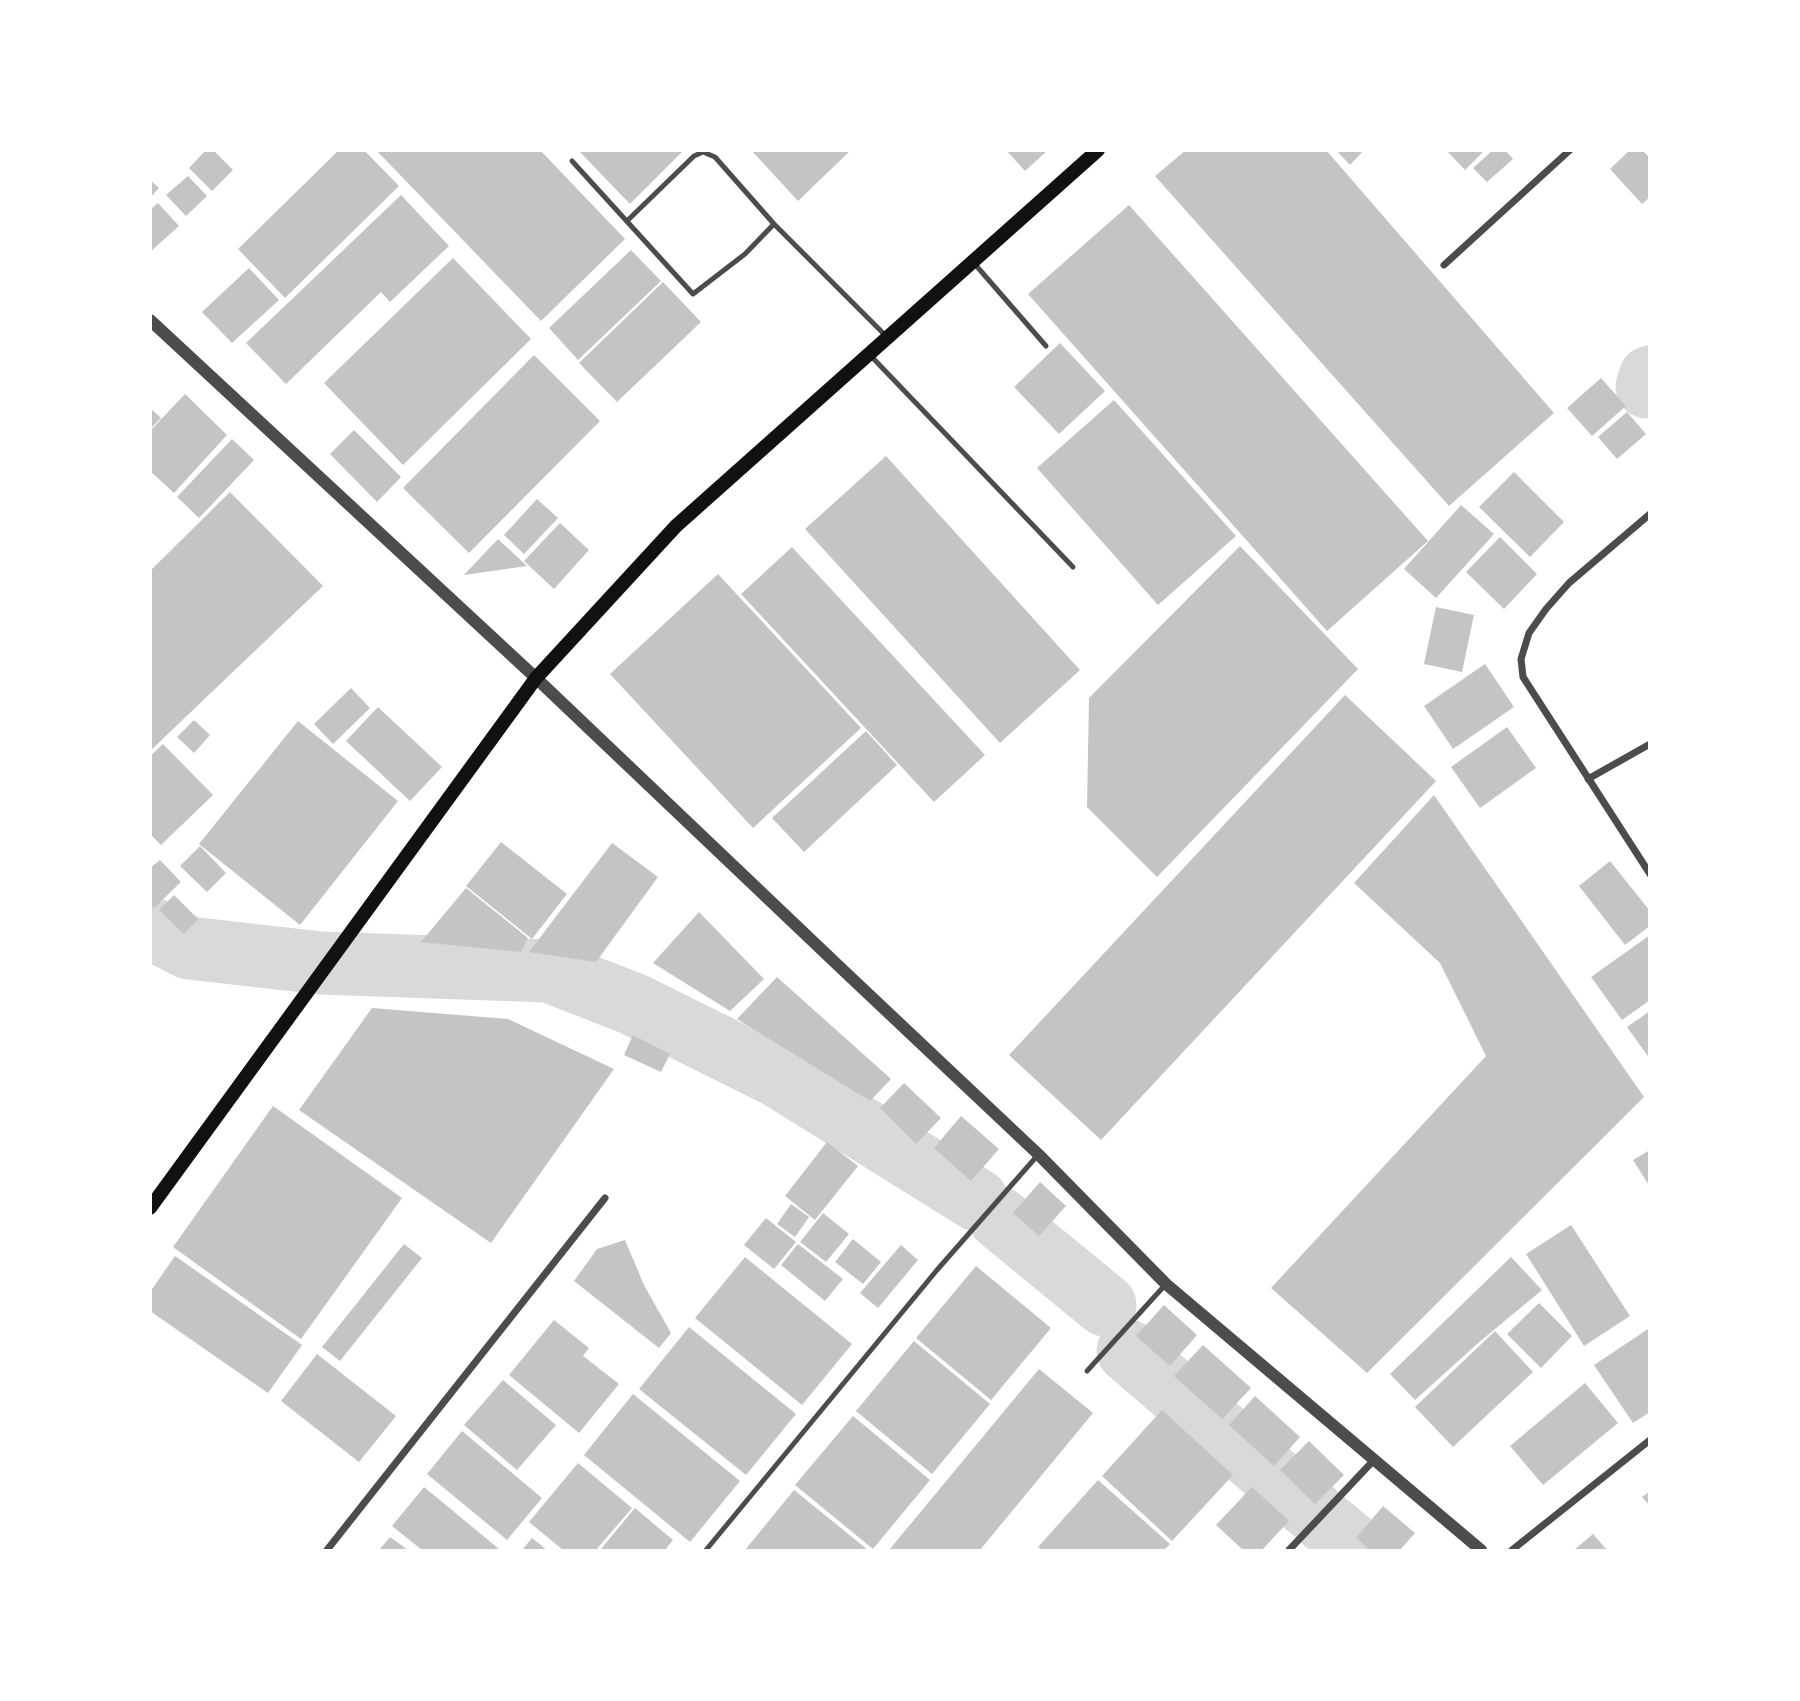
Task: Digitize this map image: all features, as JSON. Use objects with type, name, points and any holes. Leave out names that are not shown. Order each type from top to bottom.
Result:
[{"type":"main road","points":[[150,1208],[536,678],[676,526],[1098,150]]},
{"type":"street","points":[[1444,265],[1570,150]]},
{"type":"street","points":[[150,320],[536,678],[1038,1154],[1166,1284],[1480,1550]]},
{"type":"street","points":[[1650,514],[1569,583],[1529,633],[1521,659],[1523,677],[1650,874]]},
{"type":"street","points":[[1588,779],[1650,744]]},
{"type":"street","points":[[327,1550],[605,1198]]},
{"type":"street","points":[[1512,1550],[1650,1440]]},
{"type":"street","points":[[1289,1550],[1375,1459]]},
{"type":"lane","points":[[628,220],[694,156],[703,152],[715,157],[774,224],[871,318],[887,337]]},
{"type":"lane","points":[[572,162],[693,294],[745,254],[774,224]]},
{"type":"lane","points":[[973,262],[1046,346]]},
{"type":"lane","points":[[869,354],[1073,567]]},
{"type":"lane","points":[[706,1550],[937,1270],[1038,1154]]},
{"type":"lane","points":[[1087,1371],[1166,1284]]},
{"type":"building","points":[[206,150],[213,150],[233,170],[212,191],[189,168]]},
{"type":"building","points":[[339,150],[364,150],[399,186],[285,298],[238,249]]},
{"type":"building","points":[[376,150],[540,150],[625,239],[541,321]]},
{"type":"building","points":[[578,150],[684,150],[630,204]]},
{"type":"building","points":[[751,150],[851,150],[798,201]]},
{"type":"building","points":[[1006,150],[1048,150],[1025,171]]},
{"type":"building","points":[[1186,150],[1326,150],[1554,413],[1449,506],[1155,176]]},
{"type":"building","points":[[1336,150],[1364,150],[1350,165]]},
{"type":"building","points":[[1446,150],[1485,150],[1465,170]]},
{"type":"building","points":[[1493,150],[1505,150],[1513,159],[1487,182],[1473,168]]},
{"type":"building","points":[[1630,150],[1642,150],[1650,158],[1650,197],[1642,204],[1610,169]]},
{"type":"building","points":[[188,176],[207,196],[186,216],[166,195]]},
{"type":"building","points":[[150,180],[159,188],[150,198]]},
{"type":"building","points":[[401,195],[449,246],[390,302],[381,292],[286,384],[246,343]]},
{"type":"building","points":[[158,203],[179,226],[150,252],[150,210]]},
{"type":"building","points":[[1129,205],[1428,541],[1327,631],[1028,294]]},
{"type":"building","points":[[631,250],[661,281],[578,360],[549,328]]},
{"type":"building","points":[[453,258],[531,339],[403,465],[324,383]]},
{"type":"building","points":[[249,268],[279,300],[232,343],[202,312]]},
{"type":"building","points":[[663,282],[701,322],[617,402],[579,363]]},
{"type":"building","points":[[1060,343],[1105,391],[1059,434],[1014,387]]},
{"type":"building","points":[[534,355],[600,421],[469,553],[403,488]]},
{"type":"building","points":[[1601,378],[1626,406],[1592,436],[1567,408]]},
{"type":"building","points":[[185,394],[227,435],[174,493],[150,471],[150,431]]},
{"type":"building","points":[[1114,400],[1236,536],[1158,605],[1037,468]]},
{"type":"building","points":[[150,408],[161,418],[150,429]]},
{"type":"building","points":[[1627,412],[1646,434],[1617,459],[1598,437]]},
{"type":"building","points":[[354,430],[401,477],[377,502],[330,454]]},
{"type":"building","points":[[232,439],[254,460],[199,518],[177,497]]},
{"type":"building","points":[[886,456],[1080,670],[1000,743],[805,529]]},
{"type":"building","points":[[1514,472],[1564,522],[1530,557],[1479,507]]},
{"type":"building","points":[[230,492],[323,586],[150,751],[150,571]]},
{"type":"building","points":[[537,499],[558,518],[524,554],[504,535]]},
{"type":"building","points":[[1461,505],[1494,534],[1436,598],[1404,569]]},
{"type":"building","points":[[560,523],[589,550],[554,589],[524,561]]},
{"type":"building","points":[[1500,537],[1537,574],[1504,609],[1466,572]]},
{"type":"building","points":[[498,539],[527,566],[464,575]]},
{"type":"building","points":[[1240,546],[1358,669],[1157,877],[1087,807],[1089,698]]},
{"type":"building","points":[[792,547],[985,755],[934,802],[741,594]]},
{"type":"building","points":[[718,574],[861,728],[753,828],[610,674]]},
{"type":"building","points":[[1436,607],[1474,615],[1462,672],[1424,664]]},
{"type":"building","points":[[1485,664],[1514,707],[1453,749],[1424,706]]},
{"type":"building","points":[[351,688],[370,708],[333,744],[314,724]]},
{"type":"building","points":[[1345,695],[1436,781],[1101,1140],[1009,1055]]},
{"type":"building","points":[[378,707],[442,767],[410,801],[346,741]]},
{"type":"building","points":[[194,720],[210,735],[194,753],[177,737]]},
{"type":"building","points":[[298,721],[398,801],[300,925],[199,844]]},
{"type":"building","points":[[1507,727],[1536,768],[1480,808],[1451,767]]},
{"type":"building","points":[[866,731],[897,765],[804,852],[772,818]]},
{"type":"building","points":[[163,744],[213,795],[161,845],[150,834],[150,756]]},
{"type":"building","points":[[1434,795],[1644,1097],[1367,1373],[1271,1288],[1486,1056],[1440,963],[1354,883]]},
{"type":"building","points":[[501,842],[567,894],[532,939],[466,886]]},
{"type":"building","points":[[612,843],[658,877],[596,962],[529,952]]},
{"type":"building","points":[[200,846],[226,873],[207,892],[180,866]]},
{"type":"building","points":[[160,860],[181,882],[154,908],[150,904],[150,868]]},
{"type":"building","points":[[1610,861],[1650,911],[1650,926],[1625,945],[1579,886]]},
{"type":"building","points":[[466,888],[528,938],[521,952],[421,942]]},
{"type":"building","points":[[174,895],[198,919],[184,934],[159,910]]},
{"type":"building","points":[[699,912],[764,979],[730,1011],[653,963]]},
{"type":"building","points":[[1650,935],[1650,1000],[1622,1020],[1591,977]]},
{"type":"building","points":[[777,977],[891,1079],[870,1101],[737,1019]]},
{"type":"building","points":[[372,1008],[508,1019],[614,1069],[491,1243],[299,1110]]},
{"type":"building","points":[[1650,1011],[1650,1059],[1627,1027]]},
{"type":"building","points":[[633,1035],[670,1054],[661,1072],[624,1055]]},
{"type":"building","points":[[904,1083],[941,1118],[916,1144],[880,1108]]},
{"type":"building","points":[[273,1106],[402,1198],[301,1339],[173,1247]]},
{"type":"building","points":[[961,1116],[999,1149],[971,1181],[934,1148]]},
{"type":"building","points":[[827,1142],[858,1166],[815,1220],[785,1196]]},
{"type":"building","points":[[1650,1150],[1650,1187],[1633,1160]]},
{"type":"building","points":[[1040,1182],[1066,1206],[1039,1236],[1013,1213]]},
{"type":"building","points":[[791,1204],[809,1217],[795,1237],[777,1224]]},
{"type":"building","points":[[823,1213],[849,1234],[826,1262],[800,1242]]},
{"type":"building","points":[[766,1218],[796,1242],[774,1269],[744,1245]]},
{"type":"building","points":[[1571,1225],[1630,1316],[1584,1346],[1526,1254]]},
{"type":"building","points":[[853,1239],[881,1262],[863,1284],[835,1262]]},
{"type":"building","points":[[625,1240],[644,1285],[671,1333],[659,1348],[574,1281],[597,1249]]},
{"type":"building","points":[[404,1244],[422,1258],[340,1361],[322,1347]]},
{"type":"building","points":[[798,1244],[843,1279],[825,1301],[781,1265]]},
{"type":"building","points":[[901,1245],[918,1260],[878,1308],[860,1293]]},
{"type":"building","points":[[175,1256],[302,1345],[268,1393],[150,1311],[150,1292]]},
{"type":"building","points":[[745,1257],[852,1344],[802,1405],[695,1318]]},
{"type":"building","points":[[1511,1257],[1542,1290],[1415,1400],[1390,1374]]},
{"type":"building","points":[[976,1266],[1051,1328],[991,1400],[916,1338]]},
{"type":"building","points":[[1539,1303],[1572,1336],[1541,1368],[1507,1334]]},
{"type":"building","points":[[1164,1305],[1197,1335],[1170,1366],[1136,1336]]},
{"type":"building","points":[[554,1320],[589,1348],[583,1356],[619,1384],[579,1433],[509,1375]]},
{"type":"building","points":[[689,1327],[796,1414],[746,1475],[639,1389]]},
{"type":"building","points":[[1648,1329],[1650,1412],[1633,1423],[1594,1365]]},
{"type":"building","points":[[1495,1331],[1533,1372],[1453,1447],[1415,1407]]},
{"type":"building","points":[[914,1341],[990,1404],[932,1474],[856,1411]]},
{"type":"building","points":[[1203,1345],[1251,1388],[1222,1419],[1174,1376]]},
{"type":"building","points":[[317,1354],[396,1416],[359,1462],[281,1401]]},
{"type":"building","points":[[1039,1369],[1093,1413],[980,1550],[889,1550]]},
{"type":"building","points":[[503,1380],[556,1425],[517,1470],[464,1425]]},
{"type":"building","points":[[1585,1383],[1618,1423],[1543,1485],[1510,1446]]},
{"type":"building","points":[[633,1394],[740,1481],[690,1542],[584,1455]]},
{"type":"building","points":[[1255,1396],[1300,1437],[1274,1466],[1229,1425]]},
{"type":"building","points":[[1162,1410],[1233,1475],[1172,1541],[1102,1476]]},
{"type":"building","points":[[853,1416],[930,1480],[873,1549],[795,1485]]},
{"type":"building","points":[[462,1431],[542,1498],[507,1540],[427,1474]]},
{"type":"building","points":[[1309,1441],[1344,1475],[1315,1504],[1280,1470]]},
{"type":"building","points":[[578,1463],[632,1508],[596,1550],[563,1550],[529,1522]]},
{"type":"building","points":[[1098,1480],[1170,1544],[1164,1550],[1042,1550],[1038,1547]]},
{"type":"building","points":[[424,1487],[499,1549],[422,1550],[392,1526]]},
{"type":"building","points":[[1252,1487],[1289,1521],[1262,1550],[1243,1550],[1216,1525]]},
{"type":"building","points":[[794,1490],[868,1550],[745,1550]]},
{"type":"building","points":[[1650,1491],[1650,1506],[1642,1497]]},
{"type":"building","points":[[1383,1506],[1415,1533],[1400,1550],[1370,1550],[1356,1538]]},
{"type":"building","points":[[635,1508],[673,1540],[665,1550],[600,1550]]},
{"type":"building","points":[[1593,1534],[1607,1550],[1574,1550]]},
{"type":"building","points":[[390,1537],[408,1550],[379,1550]]},
{"type":"building","points":[[532,1538],[547,1550],[522,1550]]},
{"type":"waterway","points":[[1647,387],[1650,377]]},
{"type":"waterway","points":[[1647,387],[1650,391]]},
{"type":"waterway","points":[[150,928],[189,948],[321,963],[548,971],[633,1004],[778,1076],[977,1200]]},
{"type":"waterway","points":[[999,1218],[1105,1305]]},
{"type":"waterway","points":[[1128,1351],[1313,1511]]},
{"type":"waterway","points":[[1325,1522],[1359,1550]]}]
